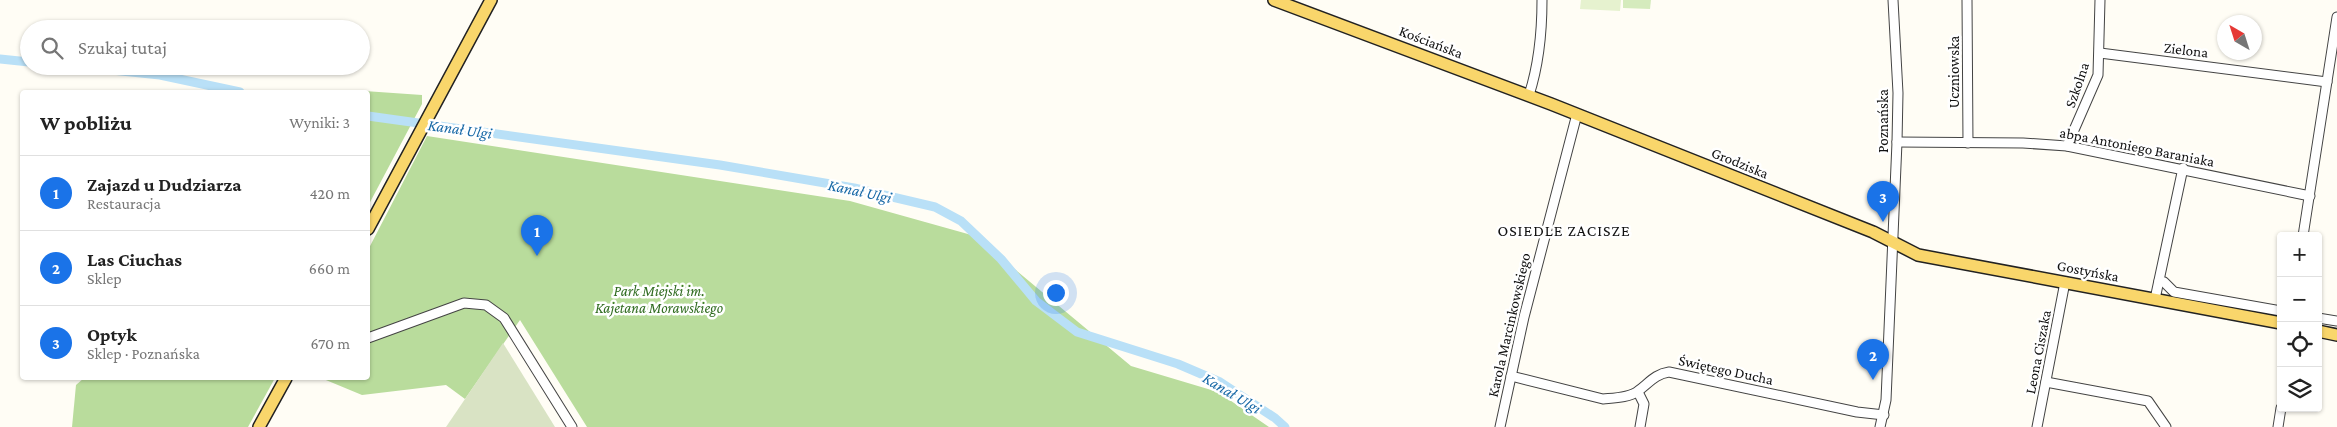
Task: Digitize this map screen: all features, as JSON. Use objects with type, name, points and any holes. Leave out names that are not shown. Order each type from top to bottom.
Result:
[{"type":"main road","points":[[370,225],[491,0]]},
{"type":"main road","name":"Kościańska","points":[[1274,0],[1577,114]]},
{"type":"main road","name":"Grodziska","points":[[1577,114],[1872,232],[1892,242]]},
{"type":"main road","name":"Gostyńska","points":[[1892,242],[1927,257],[2277,322]]},
{"type":"main road","points":[[2322,332],[2337,334]]},
{"type":"main road","points":[[259,427],[285,380]]},
{"type":"street","points":[[1530,95],[1540,44],[1542,0]]},
{"type":"street","name":"Poznańska","points":[[1880,427],[1884,415],[1897,142],[1898,93],[1893,0]]},
{"type":"street","name":"Uczniowska","points":[[1967,0],[1968,143]]},
{"type":"street","name":"Szkolna","points":[[2067,146],[2098,75],[2100,0]]},
{"type":"street","points":[[2304,232],[2337,17]]},
{"type":"street","name":"Zielona","points":[[2100,54],[2327,82]]},
{"type":"street","name":"Karola Marcinkowskiego","points":[[1500,427],[1548,223],[1577,114]]},
{"type":"street","name":"abpa Antoniego Baraniaka","points":[[1897,142],[2024,143],[2067,146],[2183,168],[2310,196]]},
{"type":"street","points":[[2155,298],[2183,168]]},
{"type":"street","points":[[2159,281],[2164,282],[2174,292],[2277,310]]},
{"type":"street","name":"Leona Ciszaka","points":[[2038,427],[2065,282]]},
{"type":"street","points":[[370,337],[464,304],[486,305],[504,318],[572,427]]},
{"type":"street","points":[[2322,319],[2337,321]]},
{"type":"street","name":"Świętego Ducha","points":[[1511,376],[1602,399],[1616,398],[1638,392],[1656,376],[1669,372],[1856,412],[1884,415]]},
{"type":"street","points":[[2046,382],[2148,402],[2166,427]]},
{"type":"street","points":[[1638,392],[1644,404],[1640,427]]},
{"type":"street","points":[[2278,427],[2281,412]]},
{"type":"green space","points":[[1581,0],[1621,0],[1620,11],[1580,9]]},
{"type":"green space","points":[[1623,0],[1651,0],[1650,9],[1623,8]]},
{"type":"green space","points":[[370,91],[422,95],[422,104],[370,202]]},
{"type":"green space","name":"Park Miejski im. Kajetana Morawskiego","points":[[427,136],[850,201],[975,236],[1131,366],[1218,392],[1269,427],[587,427],[520,320],[465,399],[446,385],[362,395],[326,380],[370,380],[370,246]]},
{"type":"green space","points":[[503,343],[555,427],[446,427]]},
{"type":"green space","points":[[82,380],[274,380],[248,427],[72,427],[76,385]]},
{"type":"waterway","name":"Kanał Ulgi","points":[[0,59],[20,61]]},
{"type":"waterway","name":"Kanał Ulgi","points":[[160,75],[231,90]]},
{"type":"waterway","name":"Kanał Ulgi","points":[[370,116],[720,165],[854,188],[935,207],[961,221],[1001,259],[1036,301],[1077,332],[1178,364],[1220,382],[1275,418],[1285,427]]},
{"type":"place","name":"Optyk","points":[[1883,222]]},
{"type":"place","name":"Zajazd u Dudziarza","points":[[537,256]]},
{"type":"place","name":"Las Ciuchas","points":[[1873,380]]},
{"type":"district","name":"OSIEDLE ZACISZE","points":[[1564,230]]}]
